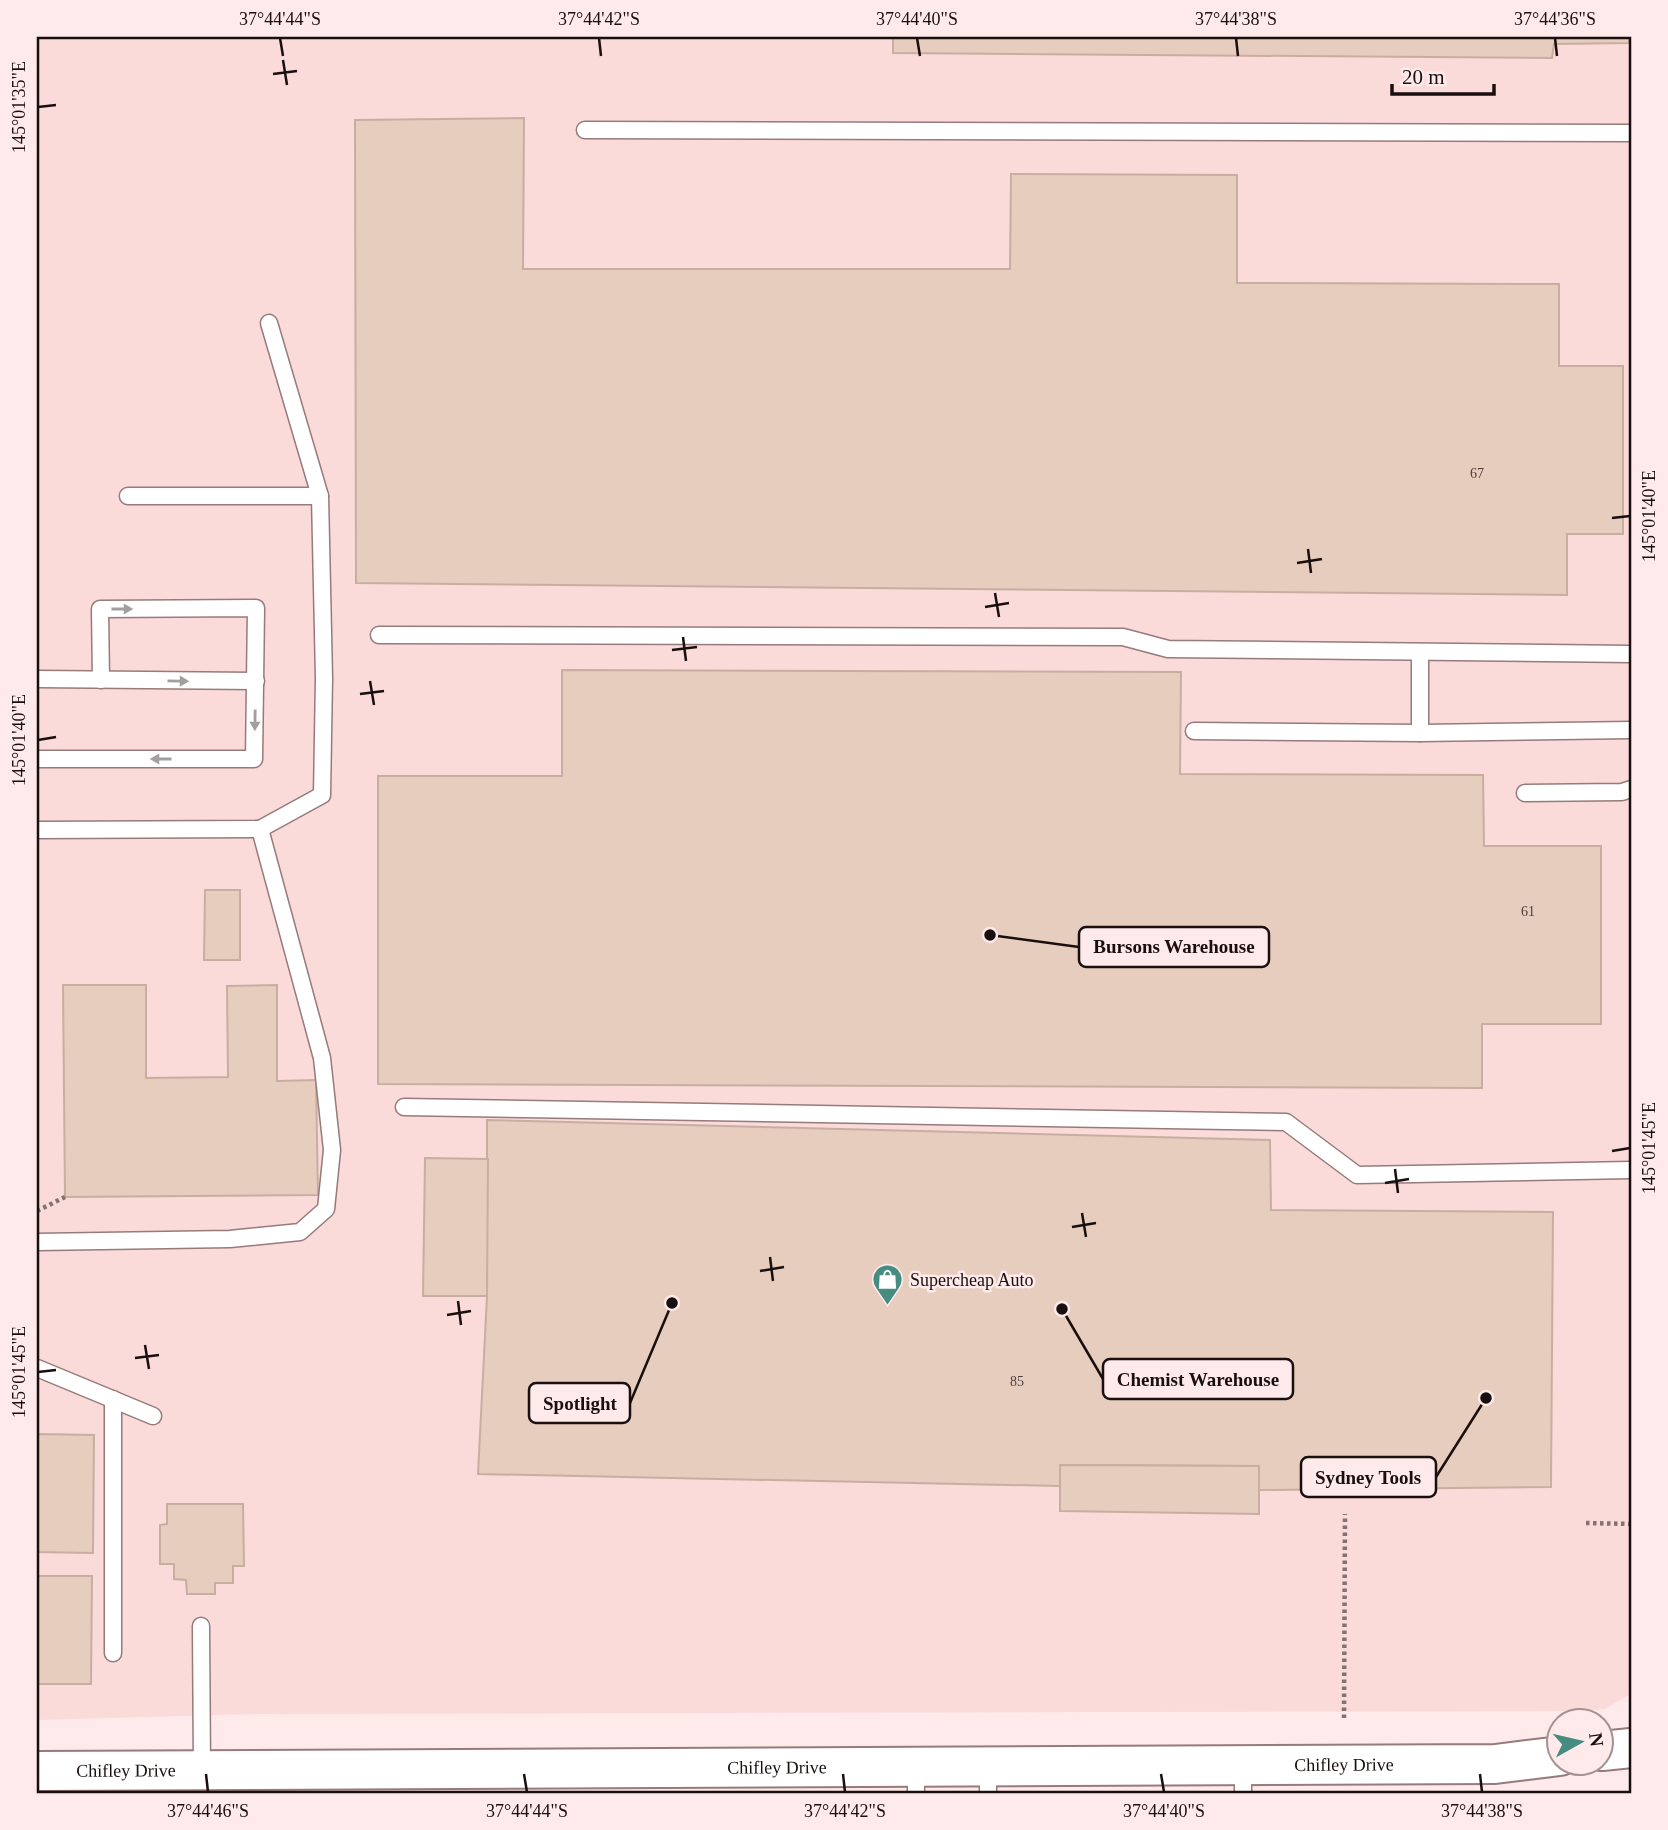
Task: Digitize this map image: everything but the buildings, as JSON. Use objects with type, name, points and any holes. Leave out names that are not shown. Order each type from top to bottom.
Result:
[{"type":"main road","name":"Chifley Drive","points":[[37,1771],[201,1769],[402,1774],[916,1779],[1243,1779],[1546,1757]]},
{"type":"lane","points":[[585,130],[1631,133]]},
{"type":"lane","points":[[37,830],[260,829],[322,794],[324,678],[320,496],[270,323]]},
{"type":"lane","points":[[128,496],[320,496]]},
{"type":"lane","points":[[37,760],[254,759],[256,608],[100,610],[101,680]]},
{"type":"lane","points":[[379,635],[1123,637],[1168,649],[1631,654]]},
{"type":"lane","points":[[1420,652],[1420,733]]},
{"type":"lane","points":[[37,680],[256,681]]},
{"type":"lane","points":[[1194,731],[1420,733],[1631,730]]},
{"type":"lane","points":[[1525,793],[1622,792],[1631,789]]},
{"type":"lane","points":[[37,1242],[230,1239],[300,1232],[326,1209],[332,1150],[322,1058],[260,829]]},
{"type":"lane","points":[[404,1107],[1286,1122],[1357,1175],[1631,1170]]},
{"type":"lane","points":[[37,1368],[153,1416]]},
{"type":"lane","points":[[113,1399],[113,1653]]},
{"type":"lane","points":[[201,1626],[201,1769]]},
{"type":"path","points":[[37,1211],[65,1197]]},
{"type":"path","points":[[1344,1718],[1345,1514]]},
{"type":"path","points":[[1586,1524],[1631,1524]]},
{"type":"shaded area","points":[[37,37],[1631,37],[1631,1694],[1607,1708],[1546,1708],[1546,1711],[253,1714],[37,1720]]},
{"type":"place","name":"Bursons Warehouse","points":[[990,935]]},
{"type":"place","name":"Spotlight","points":[[672,1303]]},
{"type":"place","name":"Supercheap Auto","points":[[887,1307]]},
{"type":"place","name":"Chemist Warehouse","points":[[1062,1309]]},
{"type":"place","name":"Sydney Tools","points":[[1486,1398]]}]
